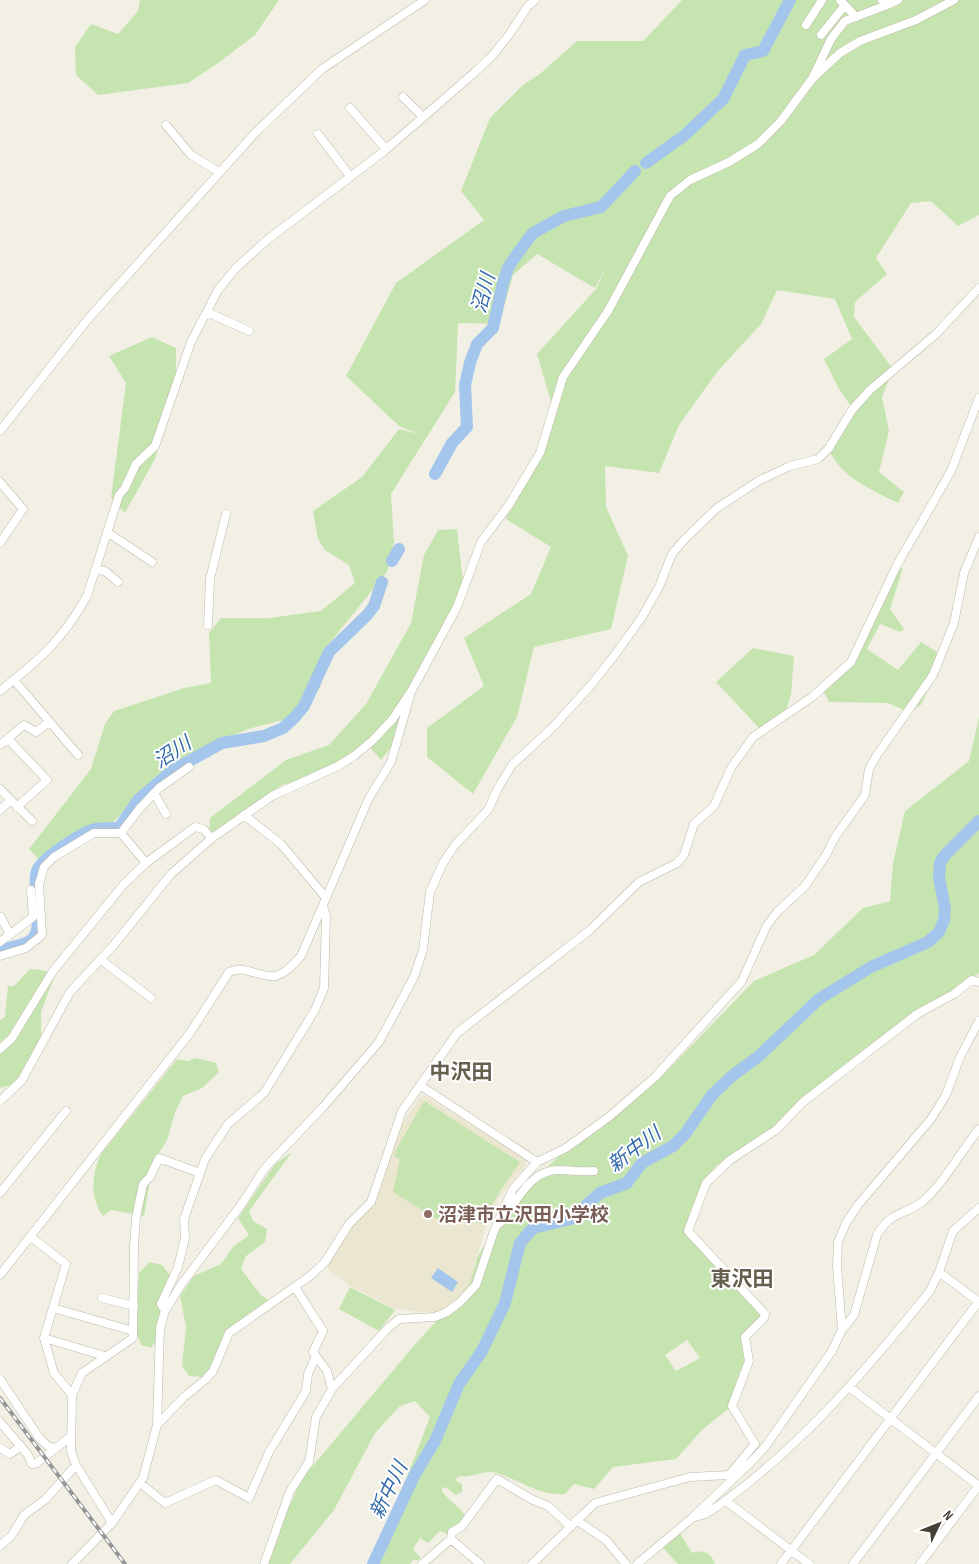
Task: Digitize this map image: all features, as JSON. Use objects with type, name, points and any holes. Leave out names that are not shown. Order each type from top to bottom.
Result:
[{"type":"street","points":[[0,431],[88,319],[256,132],[322,69],[425,0]]},
{"type":"street","points":[[0,691],[56,644],[73,622],[96,570],[119,495],[125,488],[136,464],[155,446],[191,342],[218,290],[236,268],[267,240],[386,149],[492,56],[535,0]]},
{"type":"street","points":[[806,25],[822,0]]},
{"type":"street","points":[[812,79],[831,38],[844,21],[885,3],[898,0]]},
{"type":"street","points":[[0,1101],[22,1080],[70,992],[100,959],[170,874],[212,838],[272,796],[338,766],[354,756],[392,720],[412,690],[458,607],[481,542],[509,505],[540,453],[563,378],[608,311],[670,196],[690,180],[729,162],[758,144],[780,122],[812,79],[840,53],[860,41],[916,20],[954,0]]},
{"type":"street","points":[[821,35],[842,3],[856,17]]},
{"type":"street","points":[[404,97],[423,117]]},
{"type":"street","points":[[350,108],[386,149]]},
{"type":"street","points":[[166,125],[191,155],[220,172]]},
{"type":"street","points":[[318,134],[350,176]]},
{"type":"street","points":[[72,1564],[112,1523],[140,1483],[148,1461],[156,1425],[160,1328],[166,1311],[181,1285],[241,1205],[265,1168],[324,1106],[379,1042],[414,978],[423,950],[430,892],[443,863],[459,841],[488,810],[498,788],[512,765],[584,692],[614,656],[654,594],[672,554],[717,508],[760,480],[790,466],[818,459],[829,448],[852,410],[870,390],[935,334],[979,288]]},
{"type":"street","points":[[207,312],[249,331]]},
{"type":"street","points":[[156,1425],[213,1371],[229,1333],[295,1287],[325,1262],[348,1224],[371,1202],[402,1111],[457,1033],[590,930],[639,882],[677,863],[684,855],[694,824],[714,806],[731,768],[753,737],[812,697],[851,662],[876,613],[897,564],[951,471],[979,398]]},
{"type":"street","points":[[0,482],[23,509],[0,543]]},
{"type":"street","points":[[208,625],[210,579],[226,514]]},
{"type":"street","points":[[107,532],[152,562]]},
{"type":"street","points":[[264,1564],[290,1491],[309,1462],[316,1417],[332,1390],[386,1329],[399,1319],[435,1317],[447,1312],[459,1303],[476,1285],[494,1231],[513,1189],[537,1162],[566,1148],[603,1121],[655,1077],[742,981],[766,927],[778,912],[805,886],[826,855],[835,837],[865,795],[869,769],[877,755],[933,675],[954,623],[964,573],[979,537]]},
{"type":"street","points":[[96,570],[104,571],[118,582]]},
{"type":"street","points":[[14,680],[78,756]]},
{"type":"street","points":[[0,1275],[190,1034],[230,972],[236,969],[275,976],[288,970],[301,956],[369,798],[391,762],[401,735],[412,690]]},
{"type":"street","points":[[0,745],[24,725],[36,732],[49,722]]},
{"type":"street","points":[[8,739],[47,780],[17,807]]},
{"type":"street","points":[[121,834],[140,808],[154,793],[189,767]]},
{"type":"street","points":[[0,789],[32,822]]},
{"type":"street","points":[[154,793],[166,814]]},
{"type":"street","points":[[0,810],[11,800]]},
{"type":"street","points":[[166,1311],[161,1304],[178,1266],[185,1238],[184,1219],[205,1159],[228,1124],[264,1093],[315,1010],[324,988],[326,916],[324,902],[281,844],[244,815]]},
{"type":"street","points":[[0,1049],[12,1038],[53,971],[124,884],[146,863],[196,827],[203,829],[212,838]]},
{"type":"street","points":[[0,956],[26,948],[42,934],[39,884],[44,868],[49,862],[94,833],[121,834],[146,863]]},
{"type":"street","points":[[0,942],[33,916],[31,890]]},
{"type":"street","points":[[1,917],[10,935]]},
{"type":"street","points":[[100,959],[151,998]]},
{"type":"street","points":[[731,1477],[755,1444],[732,1406],[749,1361],[745,1336],[764,1318],[765,1314],[688,1231],[689,1223],[706,1183],[730,1160],[776,1130],[803,1102],[918,1014],[954,994],[972,980],[979,982]]},
{"type":"street","points":[[842,1330],[837,1266],[838,1242],[846,1224],[858,1205],[931,1118],[946,1095],[960,1057],[979,1021]]},
{"type":"street","points":[[421,1086],[537,1162]]},
{"type":"street","points":[[0,1193],[66,1111]]},
{"type":"street","points":[[637,1564],[692,1518],[731,1477],[765,1446],[832,1352],[842,1330],[854,1315],[877,1235],[884,1224],[893,1215],[922,1201],[979,1129]]},
{"type":"street","points":[[112,1523],[76,1465],[71,1451],[72,1395],[82,1372],[105,1356],[126,1345],[133,1338],[134,1246],[143,1184],[150,1177],[158,1158],[200,1173]]},
{"type":"street","points":[[494,1231],[514,1206],[525,1187],[538,1176],[557,1170],[594,1171]]},
{"type":"street","points":[[692,1518],[706,1514],[760,1476],[812,1427],[930,1291],[939,1272],[952,1231],[979,1208]]},
{"type":"street","points":[[31,1237],[66,1264],[44,1338],[54,1373],[72,1395]]},
{"type":"street","points":[[781,1564],[979,1302],[939,1272]]},
{"type":"street","points":[[295,1287],[323,1331],[313,1352],[315,1358],[327,1371],[332,1390]]},
{"type":"street","points":[[102,1298],[134,1306]]},
{"type":"street","points":[[53,1308],[133,1331]]},
{"type":"street","points":[[44,1338],[105,1356]]},
{"type":"street","points":[[140,1483],[165,1503],[216,1480],[249,1498],[269,1452],[306,1391],[308,1374],[315,1358]]},
{"type":"street","points":[[0,1379],[40,1439],[48,1446],[55,1448]]},
{"type":"street","points":[[849,1386],[979,1485],[920,1564]]},
{"type":"street","points":[[853,1564],[979,1396]]},
{"type":"street","points":[[1,1425],[21,1446],[32,1464],[37,1463],[70,1437]]},
{"type":"street","points":[[0,1448],[10,1454],[21,1446]]},
{"type":"street","points":[[0,1546],[12,1534],[24,1514],[46,1499],[76,1465]]},
{"type":"street","points":[[532,1564],[595,1503],[690,1477],[731,1477]]},
{"type":"street","points":[[480,1564],[452,1539],[452,1532],[462,1526],[497,1478],[533,1500],[548,1506],[570,1526]]},
{"type":"street","points":[[726,1500],[809,1564]]},
{"type":"street","points":[[576,1520],[606,1540],[626,1564]]},
{"type":"street","points":[[422,1564],[452,1539]]},
{"type":"shaded area","name":"沼津市立沢田小学校","points":[[425,1096],[526,1160],[526,1165],[498,1199],[486,1225],[469,1286],[442,1314],[395,1309],[349,1285],[329,1270],[327,1266],[348,1233],[374,1202],[397,1133],[419,1097]]},
{"type":"green space","points":[[140,0],[279,0],[255,35],[188,83],[98,95],[76,75],[75,47],[91,24],[118,34],[138,11]]},
{"type":"green space","points":[[682,0],[979,0],[979,215],[958,226],[931,201],[911,203],[876,258],[887,274],[855,302],[854,317],[893,369],[882,397],[889,431],[879,472],[904,492],[898,503],[868,488],[850,476],[835,460],[829,450],[853,409],[839,389],[824,359],[852,339],[835,299],[777,290],[761,324],[717,372],[679,425],[659,473],[605,466],[606,507],[628,556],[611,629],[534,647],[517,717],[473,794],[427,757],[427,728],[484,686],[464,638],[531,594],[551,547],[506,519],[554,412],[537,354],[596,289],[608,263],[595,288],[537,254],[513,275],[499,324],[458,323],[455,392],[391,494],[394,543],[387,572],[328,645],[320,688],[283,720],[248,729],[186,756],[125,809],[111,825],[62,842],[42,863],[29,849],[91,769],[105,724],[114,711],[184,688],[211,683],[209,633],[221,618],[269,618],[321,611],[355,583],[349,565],[325,550],[318,539],[313,511],[362,477],[399,429],[418,434],[399,426],[346,376],[396,283],[484,220],[461,191],[490,118],[523,85],[541,73],[577,41],[643,41]]},
{"type":"green space","points":[[152,337],[176,348],[176,386],[155,459],[125,513],[111,498],[126,383],[109,356]]},
{"type":"green space","points":[[457,529],[464,591],[409,694],[392,746],[381,760],[368,745],[344,766],[282,785],[209,835],[210,818],[286,760],[329,745],[366,704],[411,623],[424,555],[438,530]]},
{"type":"green space","points":[[903,568],[890,609],[904,629],[900,632],[880,624],[867,649],[898,670],[921,642],[937,652],[938,668],[921,705],[908,712],[888,703],[829,702],[823,690],[851,662],[894,571]]},
{"type":"green space","points":[[753,648],[794,656],[791,695],[785,713],[760,729],[716,682]]},
{"type":"green space","points":[[979,717],[979,973],[807,1099],[776,1130],[716,1166],[705,1180],[691,1210],[685,1232],[765,1314],[747,1338],[749,1354],[732,1406],[703,1429],[676,1459],[613,1467],[594,1489],[574,1484],[565,1494],[555,1494],[546,1493],[492,1472],[464,1477],[459,1476],[455,1480],[462,1484],[462,1492],[455,1495],[446,1487],[441,1489],[462,1511],[467,1520],[447,1534],[440,1531],[428,1543],[420,1538],[413,1549],[420,1557],[419,1560],[413,1560],[410,1564],[367,1564],[388,1526],[430,1417],[415,1401],[400,1406],[375,1433],[334,1510],[290,1564],[264,1564],[301,1480],[411,1349],[469,1285],[478,1256],[509,1204],[529,1176],[538,1176],[559,1156],[662,1076],[754,981],[814,955],[863,908],[890,901],[893,863],[905,811],[969,761]],"holes":[[[687,1340],[700,1358],[676,1371],[665,1355]]]},
{"type":"green space","points":[[30,969],[42,970],[55,975],[41,1012],[41,1044],[21,1082],[0,1088],[0,1020],[5,1017],[8,986],[14,986]]},
{"type":"green space","points":[[196,1058],[216,1063],[219,1072],[202,1088],[183,1096],[175,1113],[167,1140],[149,1169],[149,1187],[144,1216],[111,1210],[103,1216],[96,1201],[93,1185],[101,1154],[177,1059],[188,1061]]},
{"type":"green space","points":[[424,1101],[520,1162],[498,1194],[483,1224],[452,1217],[449,1223],[440,1221],[393,1192],[400,1159],[394,1156],[396,1150]]},
{"type":"green space","points":[[292,1152],[249,1211],[253,1221],[267,1229],[265,1242],[246,1256],[241,1269],[260,1294],[269,1301],[231,1332],[224,1342],[215,1363],[204,1377],[189,1376],[182,1366],[186,1327],[180,1296],[194,1276],[221,1264],[233,1247],[249,1235],[238,1218],[275,1164]]},
{"type":"green space","points":[[149,1262],[162,1265],[170,1275],[161,1304],[157,1340],[151,1348],[141,1345],[136,1331],[139,1273]]},
{"type":"green space","points":[[350,1287],[395,1310],[379,1331],[339,1309]]},
{"type":"green space","points":[[680,1533],[692,1553],[700,1551],[706,1553],[715,1564],[678,1564],[662,1547]]},
{"type":"water","points":[[438,1268],[458,1282],[452,1292],[431,1278]]},
{"type":"waterway","name":"沼川","points":[[646,163],[685,135],[723,99],[745,55],[763,51],[790,0]]},
{"type":"waterway","name":"沼川","points":[[435,474],[452,443],[467,427],[465,385],[470,363],[477,344],[493,328],[503,283],[508,268],[515,257],[532,234],[542,228],[564,216],[601,207],[635,171]]},
{"type":"waterway","name":"沼川","points":[[392,561],[399,549]]},
{"type":"waterway","name":"沼川","points":[[0,950],[27,943],[35,936],[38,919],[37,871],[53,854],[86,832],[98,829],[119,828],[139,799],[173,770],[222,743],[264,736],[283,728],[295,717],[304,706],[329,652],[368,614],[374,606],[382,582]]},
{"type":"waterway","name":"新中川","points":[[373,1564],[414,1476],[435,1441],[459,1384],[482,1351],[505,1303],[520,1243],[533,1228],[571,1219],[600,1193],[627,1183],[642,1163],[673,1146],[685,1134],[712,1095],[732,1076],[759,1056],[819,999],[871,967],[928,942],[939,932],[944,920],[945,909],[939,877],[940,863],[945,855],[979,821]]},
{"type":"railway","points":[[0,1398],[125,1564]]},
{"type":"place","name":"沼津市立沢田小学校","points":[[428,1214]]},
{"type":"district","name":"中沢田","points":[[461,1072]]},
{"type":"district","name":"東沢田","points":[[742,1279]]}]
